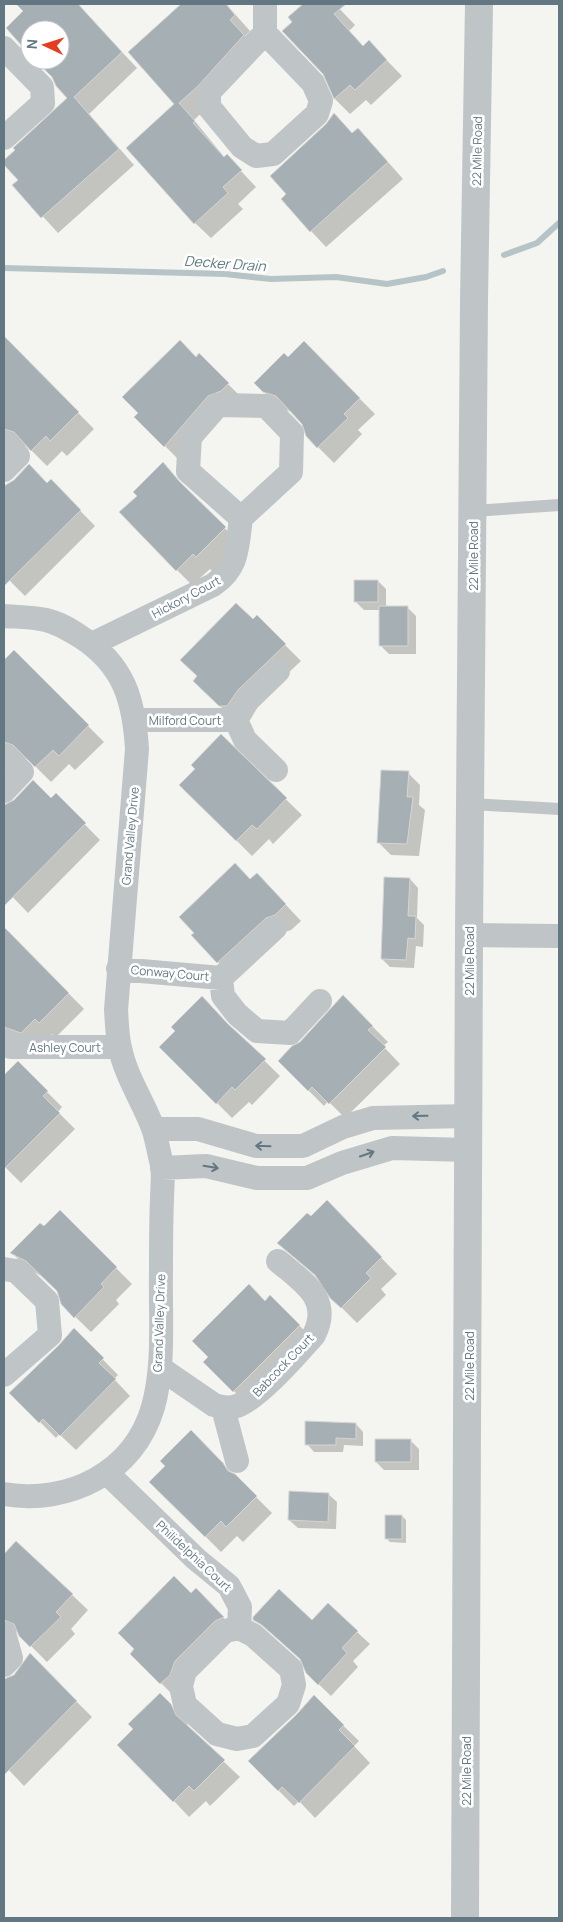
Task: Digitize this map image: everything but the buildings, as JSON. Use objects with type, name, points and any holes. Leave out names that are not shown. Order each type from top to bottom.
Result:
[{"type":"street","points":[[265,4],[265,33],[312,84],[321,101],[317,114],[273,154],[256,156],[242,147],[209,107],[209,92],[265,33]]},
{"type":"street","name":"22 Mile Road","points":[[465,1918],[469,935],[479,4]]},
{"type":"street","points":[[4,48],[42,87],[43,103],[4,138]]},
{"type":"street","points":[[218,405],[266,406],[292,433],[291,472],[241,518],[188,471],[190,437],[218,405]]},
{"type":"street","points":[[4,442],[18,456],[4,470]]},
{"type":"street","name":"Hickory Court","points":[[92,644],[213,585],[225,576],[234,564],[241,518]]},
{"type":"street","name":"Grand Valley Drive","points":[[4,616],[47,620],[68,628],[92,644],[123,680],[135,720],[137,749],[116,1010],[120,1047],[133,1087],[154,1129],[162,1168],[160,1368],[153,1407],[145,1428],[123,1460],[107,1473],[87,1484],[65,1493],[29,1497],[4,1488]]},
{"type":"street","name":"Milford Court","points":[[236,720],[248,700],[278,671]]},
{"type":"street","name":"Milford Court","points":[[135,720],[236,720]]},
{"type":"street","name":"Milford Court","points":[[236,720],[245,740],[276,770]]},
{"type":"street","points":[[4,755],[22,772],[4,791]]},
{"type":"street","name":"Conway Court","points":[[118,969],[221,978],[275,928]]},
{"type":"street","points":[[469,935],[559,936]]},
{"type":"street","name":"Conway Court","points":[[221,978],[223,996],[237,1014],[257,1031],[290,1033],[320,1001]]},
{"type":"street","name":"Ashley Court","points":[[6,1047],[120,1047]]},
{"type":"street","points":[[154,1129],[198,1129],[256,1146],[304,1146],[342,1127],[373,1118],[469,1116]]},
{"type":"street","points":[[304,1146],[307,1178]]},
{"type":"street","points":[[162,1168],[206,1166],[257,1178],[307,1178],[342,1163],[392,1148],[468,1150]]},
{"type":"street","name":"Babcock Court","points":[[223,1408],[235,1407],[250,1400],[309,1340],[321,1322],[322,1310],[317,1298],[278,1261]]},
{"type":"street","points":[[4,1269],[16,1271],[47,1301],[50,1335],[4,1375]]},
{"type":"street","points":[[160,1368],[201,1398],[223,1408],[237,1461]]},
{"type":"street","name":"Philidelphia Court","points":[[107,1473],[196,1560],[229,1586],[240,1607],[239,1628]]},
{"type":"street","points":[[239,1628],[252,1635],[291,1670],[294,1684],[288,1704],[254,1736],[237,1739],[217,1734],[186,1705],[182,1686],[184,1671],[225,1631],[239,1628]]},
{"type":"street","points":[[4,1633],[11,1658],[4,1665]]},
{"type":"lane","points":[[473,511],[559,505]]},
{"type":"lane","points":[[471,804],[559,809]]},
{"type":"waterway","name":"Decker Drain","points":[[504,255],[537,243],[559,223]]},
{"type":"waterway","name":"Decker Drain","points":[[4,268],[225,274],[271,279],[336,277],[387,284],[426,277],[443,271]]}]
